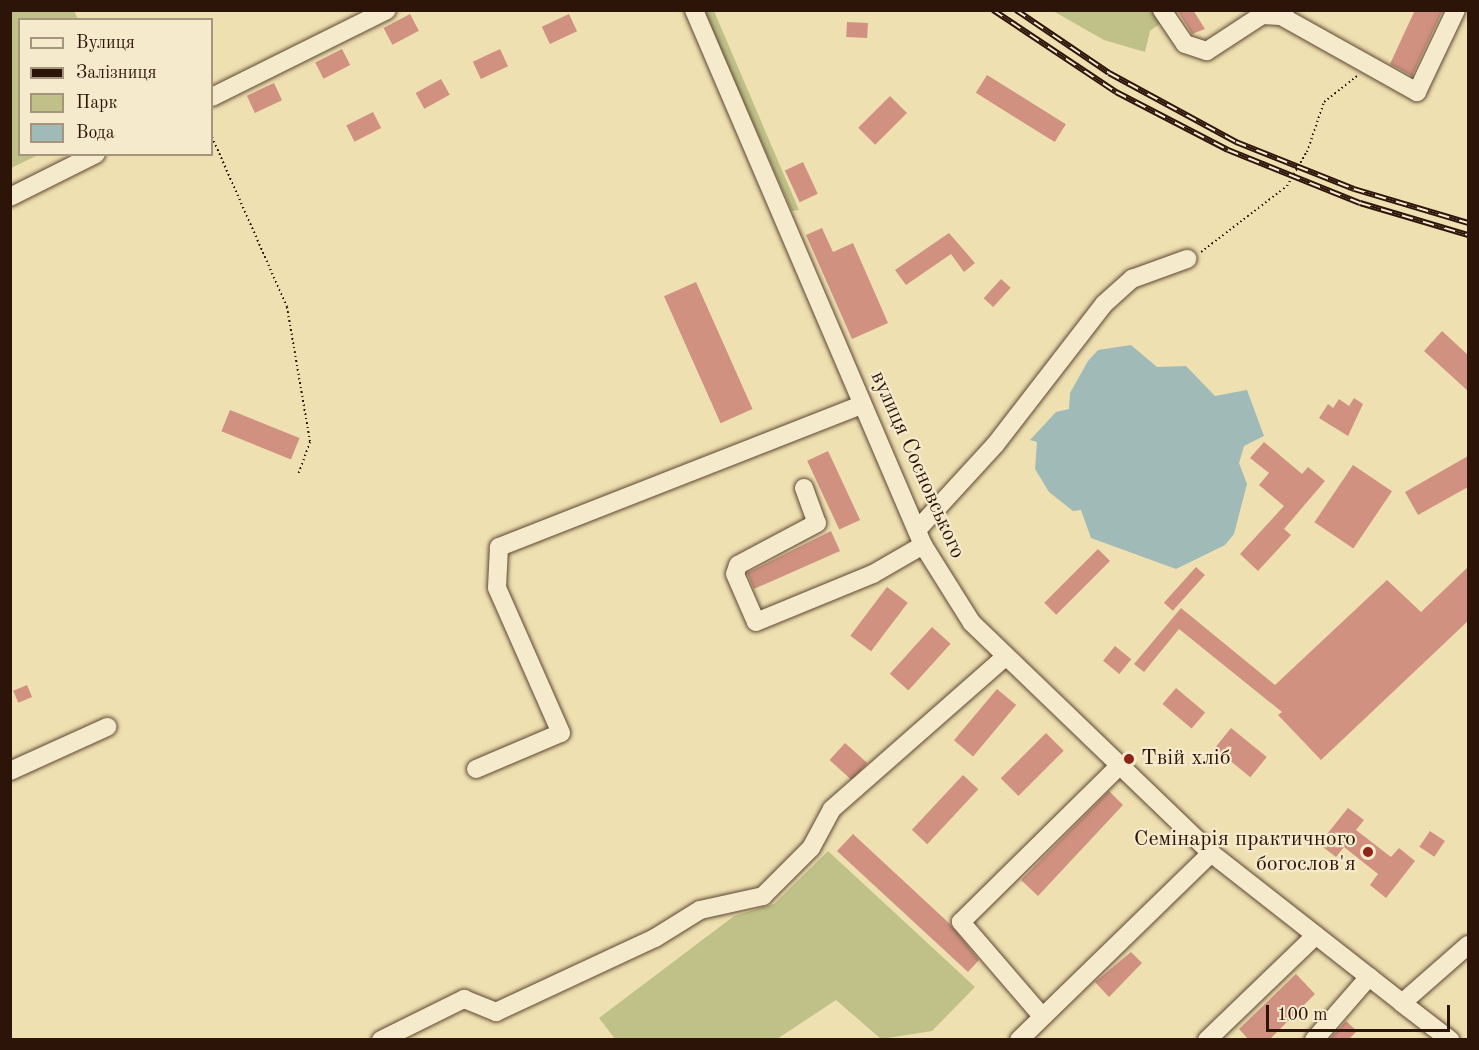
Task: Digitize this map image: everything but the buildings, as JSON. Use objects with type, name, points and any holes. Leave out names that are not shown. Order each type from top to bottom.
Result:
[{"type":"street","points":[[213,97],[387,10]]},
{"type":"street","name":"вулиця Сосновського","points":[[694,10],[920,538],[957,603],[1005,657],[1211,852],[1450,1040]]},
{"type":"street","points":[[1162,10],[1183,42],[1204,51],[1262,15],[1283,13],[1364,63],[1417,92],[1456,10]]},
{"type":"street","points":[[10,197],[92,156]]},
{"type":"street","points":[[804,488],[817,523],[738,565],[735,574],[756,622],[873,574],[920,538],[1104,304],[1132,279],[1187,259]]},
{"type":"street","points":[[476,769],[561,733],[497,588],[499,547],[862,405]]},
{"type":"street","points":[[381,1040],[464,999],[496,1012],[654,938],[700,910],[763,896],[811,848],[832,809],[1005,657]]},
{"type":"street","points":[[10,771],[107,727]]},
{"type":"street","points":[[1041,1015],[961,922],[1120,765]]},
{"type":"street","points":[[1019,1040],[1041,1015],[1211,852]]},
{"type":"street","points":[[1207,1040],[1316,934]]},
{"type":"street","points":[[1402,1003],[1468,945]]},
{"type":"street","points":[[1314,1040],[1369,977]]},
{"type":"street","points":[[1221,1026],[1234,1040]]},
{"type":"path","points":[[1187,259],[1217,245],[1287,186],[1307,152],[1324,102],[1336,87],[1352,84],[1364,63]]},
{"type":"path","points":[[213,139],[287,307],[310,442],[299,473]]},
{"type":"green space","points":[[11,10],[74,11],[78,18],[18,18],[18,156],[36,156],[11,168]]},
{"type":"green space","points":[[703,11],[714,11],[799,210],[792,211]]},
{"type":"green space","points":[[1053,11],[1154,11],[1162,22],[1150,31],[1145,52],[1104,40]]},
{"type":"green space","points":[[828,851],[975,987],[932,1031],[881,1039],[836,1000],[777,1039],[615,1039],[599,1018],[734,916],[774,904]]},
{"type":"water","points":[[1131,345],[1157,367],[1186,366],[1215,396],[1247,390],[1264,436],[1244,446],[1239,463],[1247,484],[1234,534],[1225,545],[1176,569],[1091,538],[1081,510],[1073,511],[1049,492],[1035,469],[1037,442],[1030,440],[1056,412],[1069,409],[1070,393],[1088,361],[1098,350]]},
{"type":"railway","points":[[993,10],[1116,92],[1228,150],[1360,203],[1468,235]]},
{"type":"railway","points":[[1016,10],[1109,73],[1236,142],[1354,189],[1468,223]]},
{"type":"place","name":"Твій хліб","points":[[1129,759]]},
{"type":"place","name":"Семінарія практичного богослов'я","points":[[1368,852]]}]
